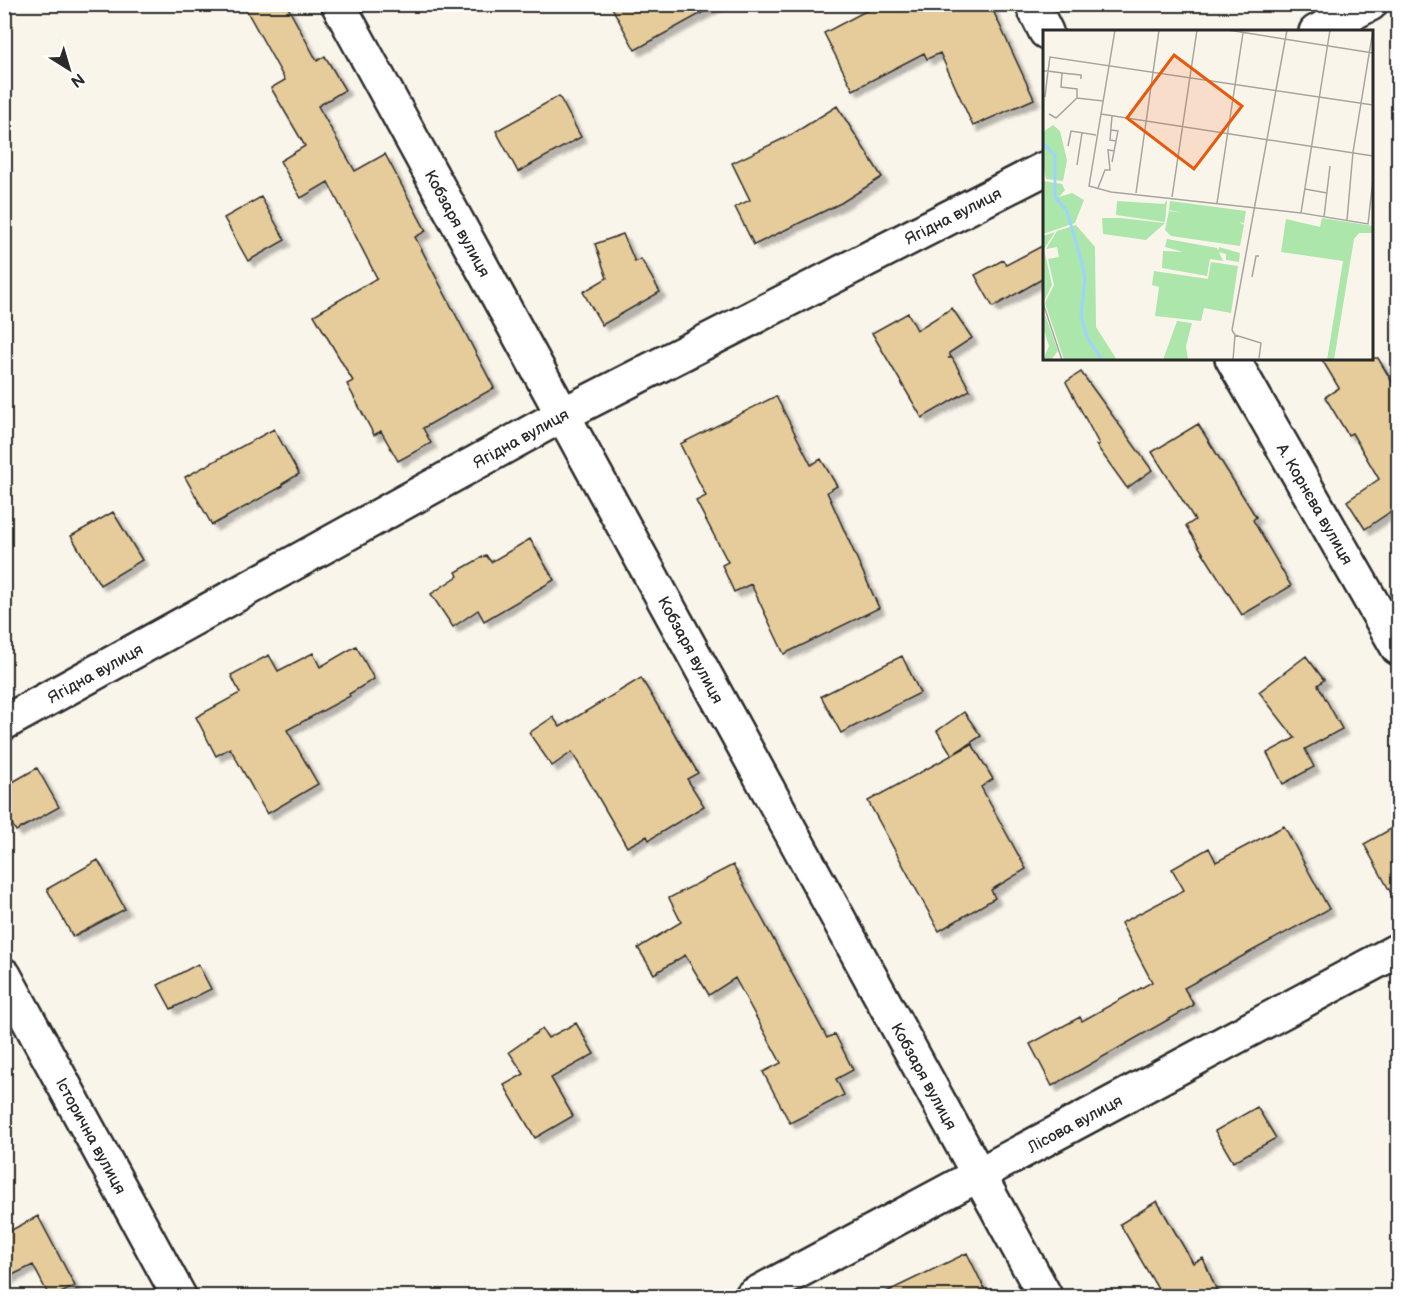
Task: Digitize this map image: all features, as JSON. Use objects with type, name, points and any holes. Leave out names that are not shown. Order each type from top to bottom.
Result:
[{"type":"street","name":"Кобзаря вулиця","points":[[338,4],[1045,1296]]},
{"type":"street","points":[[1032,4],[1045,30]]},
{"type":"street","points":[[1321,30],[1370,4]]},
{"type":"street","name":"Ягідна вулиця","points":[[4,723],[562,415],[1043,170]]},
{"type":"street","name":"А. Корнєва вулиця","points":[[1233,360],[1398,648]]},
{"type":"street","name":"Лісова вулиця","points":[[752,1296],[979,1177],[1398,950]]},
{"type":"street","name":"Історична вулиця","points":[[4,975],[179,1296]]},
{"type":"building","points":[[243,4],[286,4],[317,61],[325,56],[345,90],[318,106],[355,171],[385,154],[426,231],[415,237],[494,388],[423,428],[431,443],[398,461],[381,431],[374,435],[347,384],[353,381],[314,315],[377,278],[328,182],[301,198],[280,161],[305,146],[271,88],[285,80]]},
{"type":"building","points":[[610,4],[718,4],[635,50]]},
{"type":"building","points":[[879,4],[990,4],[1034,99],[973,126],[940,53],[927,59],[924,53],[853,90],[824,33]]},
{"type":"building","points":[[559,96],[581,137],[518,172],[496,131]]},
{"type":"building","points":[[837,106],[882,177],[841,203],[754,245],[735,207],[750,200],[732,163],[791,135]]},
{"type":"building","points":[[261,197],[285,240],[248,261],[224,218]]},
{"type":"building","points":[[623,234],[635,262],[641,259],[660,292],[602,325],[583,292],[607,278],[595,244]]},
{"type":"building","points":[[1043,246],[1043,279],[993,307],[975,275],[1003,260],[1006,265]]},
{"type":"building","points":[[952,308],[972,338],[949,353],[951,357],[948,358],[952,358],[970,390],[922,418],[872,333],[908,313],[917,330]]},
{"type":"building","points":[[1373,358],[1378,358],[1398,392],[1398,513],[1396,508],[1365,529],[1347,501],[1379,479],[1352,433],[1348,435],[1325,397],[1339,388],[1322,360],[1373,360]]},
{"type":"building","points":[[1081,372],[1152,470],[1127,488],[1096,445],[1099,444],[1066,382]]},
{"type":"building","points":[[776,396],[811,465],[821,459],[837,486],[827,492],[879,608],[784,654],[751,584],[734,592],[722,565],[728,562],[696,501],[706,496],[680,444]]},
{"type":"building","points":[[1198,424],[1256,517],[1253,520],[1291,586],[1242,615],[1186,526],[1195,520],[1152,452]]},
{"type":"building","points":[[274,429],[299,474],[282,484],[283,486],[212,525],[185,477]]},
{"type":"building","points":[[113,512],[142,560],[100,585],[71,536]]},
{"type":"building","points":[[530,539],[554,580],[484,621],[478,610],[453,627],[431,594],[458,576],[456,572],[486,555],[491,562]]},
{"type":"building","points":[[356,646],[374,679],[349,694],[350,696],[287,730],[318,784],[267,814],[230,748],[216,756],[196,717],[240,693],[231,675],[269,655],[278,671],[313,653],[320,667]]},
{"type":"building","points":[[902,656],[920,693],[841,733],[821,696]]},
{"type":"building","points":[[1306,656],[1324,680],[1318,685],[1342,729],[1305,749],[1314,767],[1283,784],[1267,753],[1295,738],[1259,692]]},
{"type":"building","points":[[641,678],[698,773],[687,779],[704,806],[649,840],[647,836],[627,847],[572,752],[552,766],[529,733],[553,717],[560,727]]},
{"type":"building","points":[[964,712],[981,736],[952,755],[937,731]]},
{"type":"building","points":[[972,744],[993,779],[981,787],[1026,869],[991,890],[995,898],[939,931],[868,801]]},
{"type":"building","points":[[37,768],[59,807],[16,831],[4,810],[4,787]]},
{"type":"building","points":[[1398,825],[1398,906],[1364,844]]},
{"type":"building","points":[[1284,826],[1329,909],[1184,988],[1194,1005],[1052,1086],[1030,1044],[1080,1017],[1082,1021],[1152,982],[1121,923],[1184,890],[1172,869],[1209,848],[1216,862]]},
{"type":"building","points":[[98,860],[125,909],[73,937],[47,889]]},
{"type":"building","points":[[733,865],[827,1038],[835,1034],[853,1070],[836,1079],[844,1095],[790,1123],[763,1072],[781,1063],[735,978],[709,995],[685,955],[654,974],[638,948],[681,922],[669,898]]},
{"type":"building","points":[[198,964],[211,989],[171,1009],[158,985]]},
{"type":"building","points":[[576,1023],[594,1054],[551,1078],[573,1116],[535,1138],[504,1085],[524,1074],[509,1052],[542,1029],[548,1038]]},
{"type":"building","points":[[1257,1107],[1276,1138],[1233,1162],[1215,1131]]},
{"type":"building","points":[[1157,1201],[1193,1263],[1203,1258],[1219,1296],[1162,1296],[1120,1224]]},
{"type":"building","points":[[38,1216],[75,1286],[55,1296],[49,1296],[33,1265],[4,1279],[4,1234]]},
{"type":"building","points":[[967,1253],[988,1296],[878,1296]]}]
